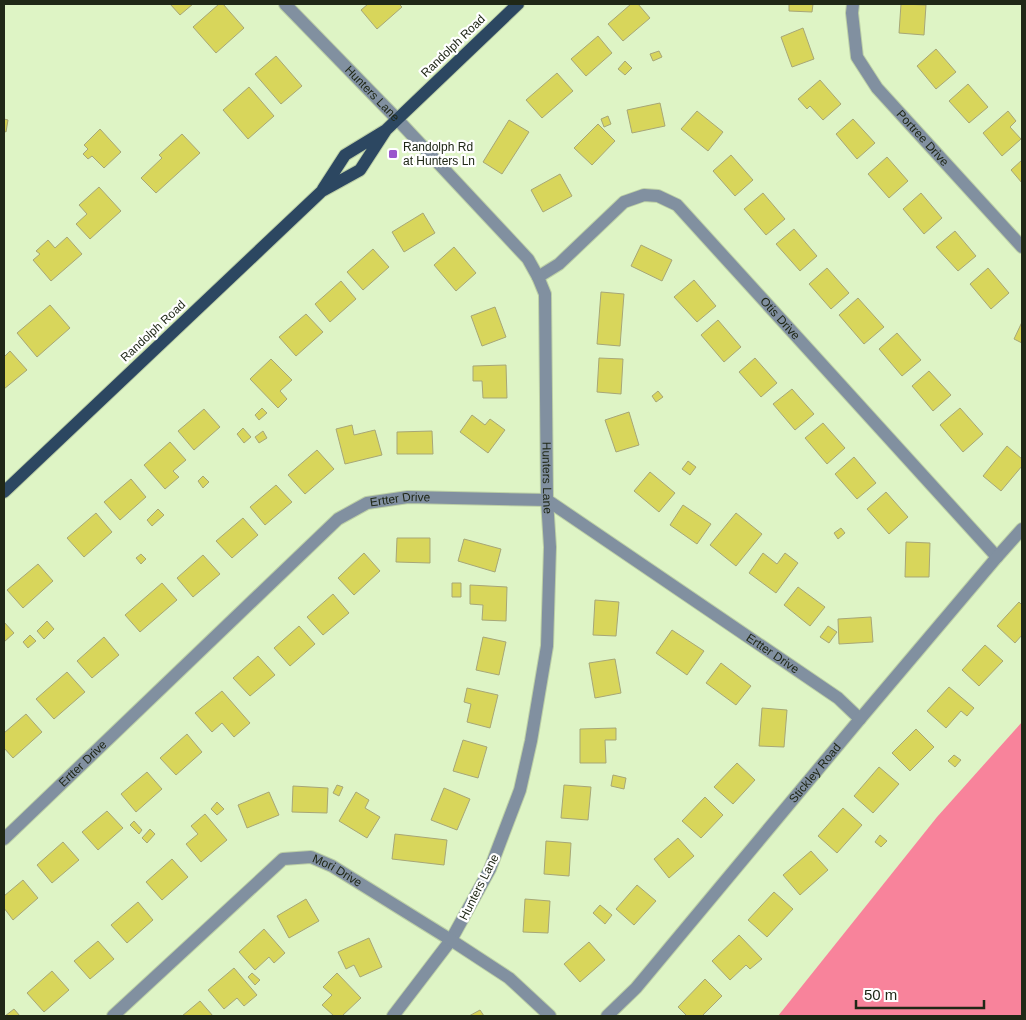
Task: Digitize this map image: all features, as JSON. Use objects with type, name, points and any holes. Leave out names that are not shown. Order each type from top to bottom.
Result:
[{"type":"main road","name":"Randolph Road","points":[[322,191],[360,170],[386,130],[518,4]]},
{"type":"main road","name":"Randolph Road","points":[[4,492],[322,191],[345,155],[386,130]]},
{"type":"street","name":"Hunters Lane","points":[[284,4],[397,119],[528,259],[545,294],[547,500],[550,547],[547,646],[532,741],[520,790],[490,869],[451,940],[393,1016]]},
{"type":"street","name":"Portree Drive","points":[[853,8],[857,57],[877,88],[1022,246]]},
{"type":"street","name":"Otis Drive","points":[[538,277],[558,264],[624,202],[644,195],[658,196],[677,205],[997,557]]},
{"type":"street","name":"Ertter Drive","points":[[4,840],[338,519],[367,503],[408,497],[547,500],[838,698],[860,719]]},
{"type":"street","name":"Stickley Road","points":[[607,1016],[636,988],[860,719],[1022,529]]},
{"type":"street","name":"Mori Drive","points":[[113,1016],[283,858],[311,857],[332,866],[509,978],[550,1016]]},
{"type":"shaded area","points":[[1022,722],[1022,1016],[778,1016],[937,817]]},
{"type":"building","points":[[170,4],[193,4],[180,15]]},
{"type":"building","points":[[219,4],[223,4],[244,28],[216,53],[193,27]]},
{"type":"building","points":[[368,4],[399,4],[402,7],[377,29],[361,10]]},
{"type":"building","points":[[631,4],[638,4],[650,18],[623,41],[608,24]]},
{"type":"building","points":[[789,4],[813,4],[812,12],[789,11]]},
{"type":"building","points":[[901,4],[926,5],[924,35],[899,33]]},
{"type":"building","points":[[803,28],[814,59],[792,67],[781,37]]},
{"type":"building","points":[[598,36],[612,53],[586,76],[571,59]]},
{"type":"building","points":[[936,49],[956,72],[936,89],[917,66]]},
{"type":"building","points":[[659,51],[662,57],[653,61],[650,54]]},
{"type":"building","points":[[276,56],[302,86],[281,104],[255,74]]},
{"type":"building","points":[[625,61],[632,68],[625,75],[618,69]]},
{"type":"building","points":[[557,73],[573,91],[542,118],[526,100]]},
{"type":"building","points":[[820,80],[841,104],[823,120],[810,106],[807,109],[798,99]]},
{"type":"building","points":[[968,84],[988,107],[969,123],[949,101]]},
{"type":"building","points":[[249,87],[274,116],[248,139],[223,110]]},
{"type":"building","points":[[660,103],[665,126],[632,133],[627,110]]},
{"type":"building","points":[[697,111],[723,132],[708,151],[681,129]]},
{"type":"building","points":[[1008,111],[1016,121],[1010,127],[1021,139],[1002,156],[983,133]]},
{"type":"building","points":[[608,116],[611,124],[604,127],[601,119]]},
{"type":"building","points":[[4,119],[8,120],[6,132],[4,131]]},
{"type":"building","points":[[853,119],[875,143],[857,159],[836,134]]},
{"type":"building","points":[[509,120],[529,132],[502,174],[483,162]]},
{"type":"building","points":[[598,124],[615,141],[592,165],[574,148]]},
{"type":"building","points":[[100,129],[121,152],[104,168],[92,156],[88,159],[83,154],[88,149],[84,145]]},
{"type":"building","points":[[182,134],[200,153],[156,193],[141,178],[162,158],[159,155]]},
{"type":"building","points":[[731,155],[753,180],[735,196],[713,171]]},
{"type":"building","points":[[887,157],[908,181],[889,198],[868,174]]},
{"type":"building","points":[[1022,160],[1022,183],[1011,170]]},
{"type":"building","points":[[560,174],[572,196],[543,212],[531,190]]},
{"type":"building","points":[[99,187],[121,211],[90,239],[76,224],[87,214],[79,205]]},
{"type":"building","points":[[763,193],[785,219],[766,235],[744,209]]},
{"type":"building","points":[[921,193],[942,218],[924,234],[903,209]]},
{"type":"building","points":[[423,213],[435,233],[404,252],[392,232]]},
{"type":"building","points":[[794,229],[817,256],[800,271],[776,244]]},
{"type":"building","points":[[955,231],[976,256],[958,271],[936,247]]},
{"type":"building","points":[[67,237],[82,254],[51,281],[33,260],[40,254],[36,251],[48,240],[55,248]]},
{"type":"building","points":[[641,245],[672,260],[662,281],[631,266]]},
{"type":"building","points":[[454,247],[476,273],[456,291],[434,265]]},
{"type":"building","points":[[373,249],[389,267],[363,290],[347,272]]},
{"type":"building","points":[[827,268],[849,293],[831,309],[809,284]]},
{"type":"building","points":[[988,268],[1009,293],[991,309],[970,284]]},
{"type":"building","points":[[694,280],[716,306],[697,322],[674,297]]},
{"type":"building","points":[[341,281],[356,299],[330,322],[315,304]]},
{"type":"building","points":[[601,292],[624,294],[620,346],[597,344]]},
{"type":"building","points":[[858,298],[884,327],[864,344],[839,315]]},
{"type":"building","points":[[50,305],[70,328],[37,357],[17,333]]},
{"type":"building","points":[[495,307],[506,337],[482,346],[471,316]]},
{"type":"building","points":[[306,314],[323,332],[296,356],[279,337]]},
{"type":"building","points":[[718,320],[741,347],[724,362],[701,335]]},
{"type":"building","points":[[1022,322],[1022,343],[1014,339]]},
{"type":"building","points":[[897,333],[921,360],[902,376],[879,349]]},
{"type":"building","points":[[10,351],[27,370],[4,389],[4,357]]},
{"type":"building","points":[[599,358],[623,359],[621,394],[597,392]]},
{"type":"building","points":[[755,358],[777,383],[761,397],[739,372]]},
{"type":"building","points":[[271,359],[292,380],[280,391],[287,399],[278,408],[250,379]]},
{"type":"building","points":[[506,365],[507,398],[483,398],[482,381],[473,381],[473,366]]},
{"type":"building","points":[[929,371],[951,395],[933,411],[912,386]]},
{"type":"building","points":[[792,389],[814,414],[795,430],[773,404]]},
{"type":"building","points":[[658,391],[663,397],[656,402],[652,396]]},
{"type":"building","points":[[262,408],[267,413],[259,420],[255,415]]},
{"type":"building","points":[[960,408],[983,434],[963,452],[940,425]]},
{"type":"building","points":[[204,409],[220,427],[194,450],[178,431]]},
{"type":"building","points":[[629,412],[639,445],[616,452],[605,420]]},
{"type":"building","points":[[472,415],[485,425],[490,419],[505,430],[488,453],[460,432]]},
{"type":"building","points":[[823,423],[845,448],[827,464],[805,438]]},
{"type":"building","points":[[352,425],[354,435],[375,430],[382,455],[345,464],[336,429]]},
{"type":"building","points":[[243,428],[251,437],[244,443],[237,434]]},
{"type":"building","points":[[263,431],[267,438],[259,443],[255,437]]},
{"type":"building","points":[[432,431],[433,454],[397,454],[397,432]]},
{"type":"building","points":[[170,442],[186,460],[173,471],[179,477],[165,489],[144,465]]},
{"type":"building","points":[[1007,446],[1022,459],[1022,466],[1001,491],[983,476]]},
{"type":"building","points":[[317,450],[334,469],[305,494],[288,475]]},
{"type":"building","points":[[854,457],[876,483],[857,499],[835,474]]},
{"type":"building","points":[[688,461],[696,467],[690,475],[682,469]]},
{"type":"building","points":[[650,472],[675,493],[659,512],[634,491]]},
{"type":"building","points":[[203,476],[209,482],[203,488],[198,481]]},
{"type":"building","points":[[131,479],[146,497],[120,520],[104,502]]},
{"type":"building","points":[[276,485],[292,502],[265,525],[250,507]]},
{"type":"building","points":[[886,492],[908,517],[889,534],[867,509]]},
{"type":"building","points":[[683,505],[711,524],[697,544],[670,525]]},
{"type":"building","points":[[158,509],[164,515],[152,526],[147,520]]},
{"type":"building","points":[[96,513],[112,532],[84,557],[67,538]]},
{"type":"building","points":[[736,513],[762,534],[736,566],[710,545]]},
{"type":"building","points":[[243,518],[258,535],[232,558],[216,541]]},
{"type":"building","points":[[841,528],[845,533],[838,539],[834,533]]},
{"type":"building","points":[[397,538],[430,538],[430,563],[396,562]]},
{"type":"building","points":[[464,539],[501,549],[495,572],[458,561]]},
{"type":"building","points":[[906,542],[930,543],[929,577],[905,577]]},
{"type":"building","points":[[364,553],[380,571],[354,595],[338,578]]},
{"type":"building","points":[[763,553],[777,564],[785,553],[798,563],[776,593],[749,573]]},
{"type":"building","points":[[141,554],[146,559],[141,564],[136,558]]},
{"type":"building","points":[[203,555],[220,574],[193,597],[177,578]]},
{"type":"building","points":[[38,564],[53,581],[23,608],[7,590]]},
{"type":"building","points":[[162,583],[177,600],[140,632],[125,615]]},
{"type":"building","points":[[452,583],[461,583],[461,597],[452,597]]},
{"type":"building","points":[[470,585],[507,587],[506,621],[482,620],[483,605],[470,604]]},
{"type":"building","points":[[798,587],[825,607],[810,626],[784,605]]},
{"type":"building","points":[[333,594],[349,613],[323,635],[307,617]]},
{"type":"building","points":[[595,600],[619,602],[616,636],[593,635]]},
{"type":"building","points":[[1019,602],[1022,605],[1022,635],[1015,643],[997,626]]},
{"type":"building","points":[[871,617],[873,642],[839,644],[838,619]]},
{"type":"building","points":[[47,621],[54,629],[44,639],[37,631]]},
{"type":"building","points":[[4,622],[14,633],[4,642]]},
{"type":"building","points":[[299,626],[315,644],[290,666],[274,648]]},
{"type":"building","points":[[828,626],[837,632],[829,643],[820,637]]},
{"type":"building","points":[[672,630],[704,651],[687,675],[656,653]]},
{"type":"building","points":[[30,635],[36,641],[28,648],[23,642]]},
{"type":"building","points":[[104,637],[119,655],[92,678],[77,661]]},
{"type":"building","points":[[483,637],[506,642],[499,675],[476,670]]},
{"type":"building","points":[[985,645],[1003,661],[979,686],[962,670]]},
{"type":"building","points":[[258,656],[275,675],[250,696],[233,678]]},
{"type":"building","points":[[615,659],[621,693],[595,698],[589,663]]},
{"type":"building","points":[[721,663],[751,686],[736,705],[706,683]]},
{"type":"building","points":[[67,672],[85,692],[54,719],[36,699]]},
{"type":"building","points":[[949,687],[974,708],[967,716],[961,711],[946,728],[927,711]]},
{"type":"building","points":[[467,688],[498,695],[490,728],[467,722],[471,704],[464,702]]},
{"type":"building","points":[[222,691],[250,723],[234,737],[222,723],[212,732],[195,713]]},
{"type":"building","points":[[762,708],[787,710],[784,747],[759,746]]},
{"type":"building","points":[[26,714],[42,732],[13,758],[4,748],[4,733]]},
{"type":"building","points":[[616,728],[616,740],[605,740],[606,763],[580,763],[580,729]]},
{"type":"building","points":[[916,729],[934,747],[910,771],[892,753]]},
{"type":"building","points":[[187,734],[202,752],[176,775],[160,758]]},
{"type":"building","points":[[463,740],[487,747],[478,778],[453,771]]},
{"type":"building","points":[[954,755],[961,760],[955,767],[948,761]]},
{"type":"building","points":[[737,763],[755,780],[733,804],[714,787]]},
{"type":"building","points":[[879,767],[899,784],[873,813],[854,796]]},
{"type":"building","points":[[147,772],[162,789],[136,812],[121,794]]},
{"type":"building","points":[[613,775],[626,778],[624,789],[611,786]]},
{"type":"building","points":[[337,785],[343,787],[339,796],[333,793]]},
{"type":"building","points":[[564,785],[591,787],[588,820],[561,818]]},
{"type":"building","points":[[293,786],[328,788],[327,813],[292,812]]},
{"type":"building","points":[[444,788],[470,799],[457,830],[431,820]]},
{"type":"building","points":[[269,792],[279,815],[247,828],[238,805]]},
{"type":"building","points":[[356,792],[369,800],[365,808],[380,817],[367,838],[339,821]]},
{"type":"building","points":[[705,797],[723,815],[701,838],[682,821]]},
{"type":"building","points":[[217,802],[224,809],[217,815],[211,809]]},
{"type":"building","points":[[843,808],[862,825],[837,853],[818,836]]},
{"type":"building","points":[[107,811],[123,828],[98,850],[82,832]]},
{"type":"building","points":[[205,814],[227,840],[201,862],[186,844],[198,834],[191,826]]},
{"type":"building","points":[[134,821],[142,830],[139,834],[130,825]]},
{"type":"building","points":[[150,829],[155,834],[147,843],[142,838]]},
{"type":"building","points":[[395,834],[447,840],[444,865],[392,859]]},
{"type":"building","points":[[880,835],[887,841],[881,847],[875,842]]},
{"type":"building","points":[[678,838],[694,856],[669,878],[654,859]]},
{"type":"building","points":[[546,841],[571,843],[569,876],[544,874]]},
{"type":"building","points":[[63,842],[79,860],[52,883],[37,865]]},
{"type":"building","points":[[811,851],[828,870],[800,895],[783,875]]},
{"type":"building","points":[[172,859],[188,877],[162,900],[146,882]]},
{"type":"building","points":[[23,880],[38,898],[13,920],[4,908],[4,896]]},
{"type":"building","points":[[637,885],[656,901],[634,925],[616,909]]},
{"type":"building","points":[[774,892],[793,909],[767,937],[748,920]]},
{"type":"building","points":[[306,899],[319,921],[289,938],[277,916]]},
{"type":"building","points":[[525,899],[550,901],[548,933],[523,932]]},
{"type":"building","points":[[138,902],[153,920],[127,943],[111,925]]},
{"type":"building","points":[[600,905],[612,915],[605,924],[593,913]]},
{"type":"building","points":[[264,929],[285,953],[274,963],[269,957],[255,970],[239,952]]},
{"type":"building","points":[[739,935],[762,959],[750,969],[746,965],[730,980],[712,961]]},
{"type":"building","points":[[369,938],[382,967],[360,977],[354,965],[346,969],[338,952]]},
{"type":"building","points":[[98,941],[114,959],[90,979],[74,961]]},
{"type":"building","points":[[589,942],[605,960],[580,982],[564,964]]},
{"type":"building","points":[[234,968],[257,995],[244,1006],[237,998],[224,1009],[208,990]]},
{"type":"building","points":[[52,971],[69,990],[44,1012],[27,993]]},
{"type":"building","points":[[252,973],[260,980],[255,985],[248,977]]},
{"type":"building","points":[[337,973],[361,998],[342,1016],[334,1016],[322,1005],[332,995],[323,987]]},
{"type":"building","points":[[705,979],[722,996],[702,1016],[687,1016],[678,1007]]},
{"type":"building","points":[[200,1001],[213,1016],[182,1016]]},
{"type":"building","points":[[14,1009],[20,1016],[5,1016]]},
{"type":"building","points":[[480,1010],[484,1016],[469,1016]]},
{"type":"place","name":"Randolph Rd at Hunters Ln","points":[[393,154]]}]
